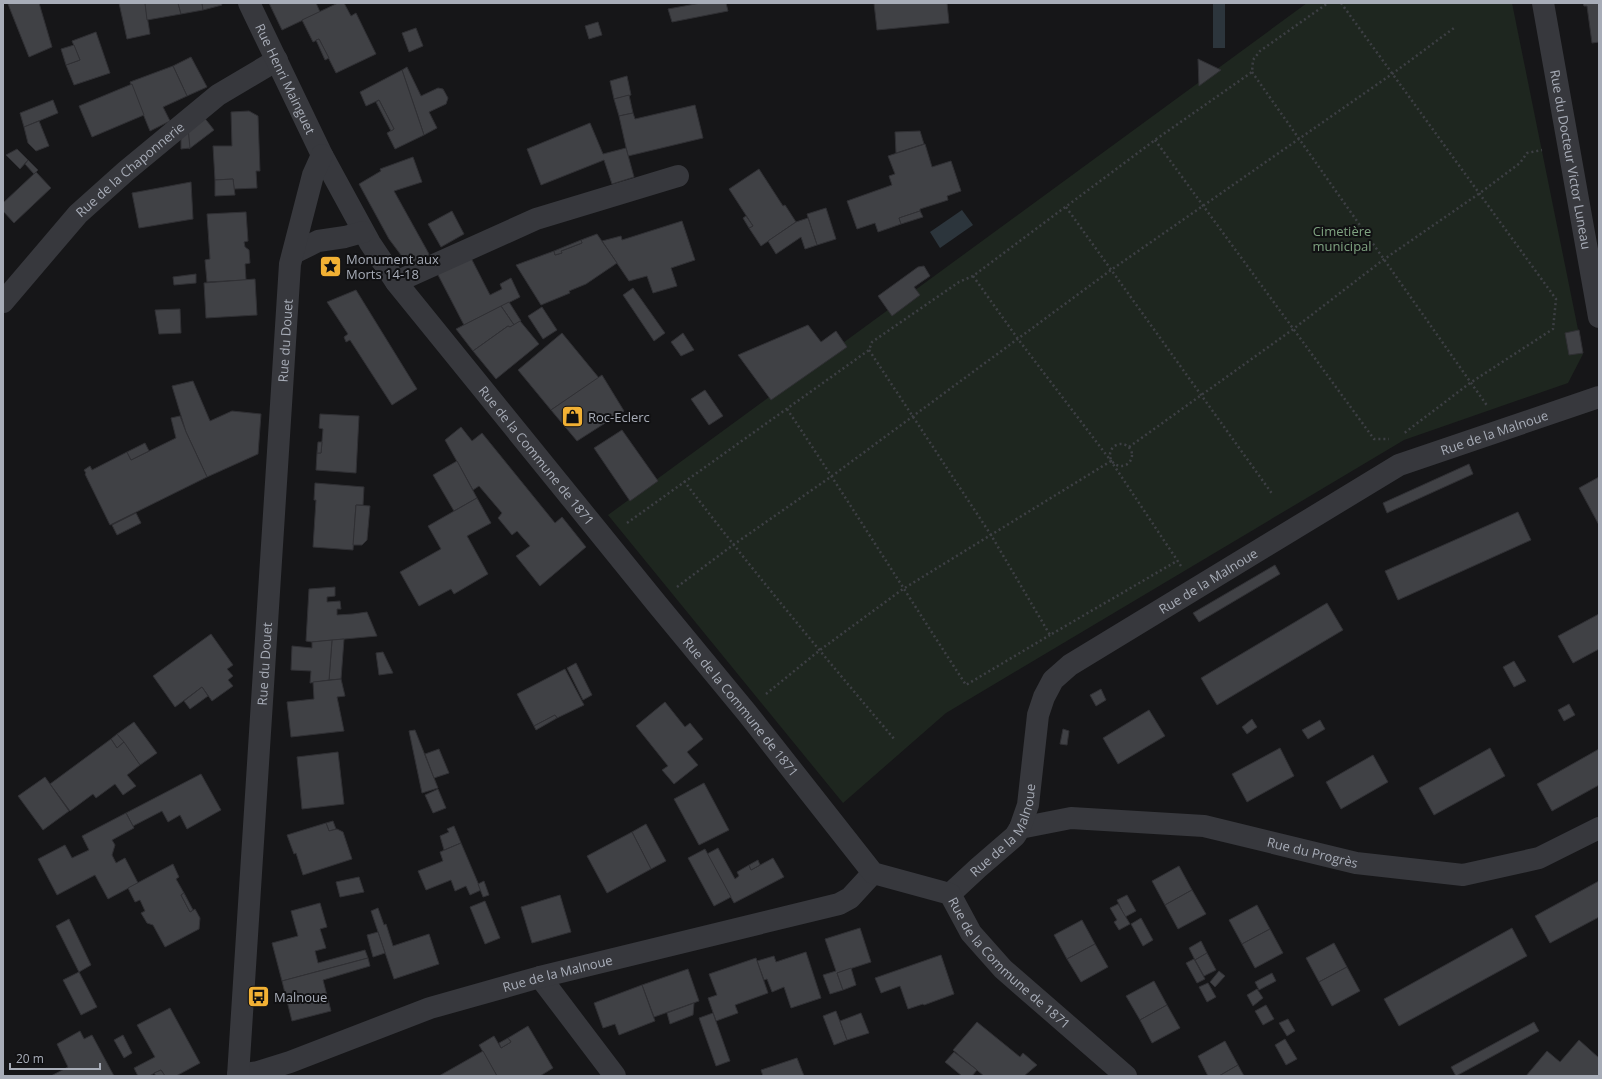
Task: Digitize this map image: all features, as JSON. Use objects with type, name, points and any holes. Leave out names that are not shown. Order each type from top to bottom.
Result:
[{"type":"street","name":"Rue Henri Mainguet","points":[[249,3],[322,155]]},
{"type":"street","name":"Rue du Docteur Victor Luneau","points":[[1543,3],[1599,317]]},
{"type":"street","name":"Rue de la Chaponnerie","points":[[3,302],[78,214],[126,171],[218,95],[276,60]]},
{"type":"street","name":"Rue de la Commune de 1871","points":[[322,155],[364,232],[396,282],[747,713],[873,873],[950,894],[971,933],[1003,969],[1126,1076]]},
{"type":"street","name":"Rue du Douet","points":[[238,1075],[290,264],[313,175],[322,155]]},
{"type":"street","points":[[396,282],[536,219],[678,176]]},
{"type":"street","points":[[294,253],[318,241],[364,232]]},
{"type":"street","name":"Rue de la Malnoue","points":[[950,894],[1016,836],[1028,805],[1038,715],[1044,697],[1054,680],[1070,665],[1399,465],[1599,397]]},
{"type":"street","name":"Rue du Progrès","points":[[1020,828],[1071,818],[1204,826],[1356,863],[1463,875],[1539,858],[1599,828]]},
{"type":"street","name":"Rue de la Malnoue","points":[[238,1075],[258,1072],[290,1062],[430,1008],[540,977],[839,904],[850,898],[873,873]]},
{"type":"street","points":[[540,977],[615,1076]]},
{"type":"path","points":[[1328,3],[1260,51],[1253,60],[1252,72],[1382,260],[1490,410],[1500,431]]},
{"type":"path","points":[[1341,3],[1556,299],[1553,329],[1470,383],[1402,434]]},
{"type":"path","points":[[657,604],[670,592],[733,545],[832,476],[1111,270],[1392,74],[1454,28]]},
{"type":"path","points":[[625,524],[869,350],[872,342],[959,282],[973,276],[1155,140],[1252,72]]},
{"type":"path","points":[[1155,140],[1374,439],[1396,439]]},
{"type":"path","points":[[1129,447],[1294,328],[1382,260],[1480,193],[1520,163],[1527,152],[1568,144]]},
{"type":"path","points":[[1066,207],[1273,495]]},
{"type":"path","points":[[973,276],[1018,339],[1111,461],[1196,588]]},
{"type":"path","points":[[869,350],[914,416],[991,535],[1050,635]]},
{"type":"path","points":[[787,409],[832,476],[903,589],[966,685],[1177,561]]},
{"type":"path","points":[[1122,444],[1129,447],[1132,456],[1128,464],[1119,466],[1111,461],[1109,453],[1114,446],[1122,444]]},
{"type":"path","points":[[747,713],[759,700],[820,650],[903,589],[1111,461]]},
{"type":"path","points":[[684,481],[733,545],[894,740]]},
{"type":"green space","name":"Cimetière municipal","points":[[1307,3],[1512,3],[1583,354],[1568,383],[1404,440],[946,713],[843,803],[608,515]]},
{"type":"shaded area","points":[[1213,3],[1225,3],[1225,48],[1213,48]]},
{"type":"shaded area","points":[[962,210],[973,225],[940,248],[930,232]]},
{"type":"building","points":[[39,3],[52,47],[29,57],[8,4]]},
{"type":"building","points":[[119,3],[145,3],[150,34],[127,39]]},
{"type":"building","points":[[145,3],[178,3],[181,14],[147,20]]},
{"type":"building","points":[[178,3],[202,3],[203,10],[181,14]]},
{"type":"building","points":[[202,3],[221,3],[222,5],[203,10]]},
{"type":"building","points":[[269,3],[316,3],[320,12],[282,30]]},
{"type":"building","points":[[338,3],[344,3],[351,16],[356,13],[376,54],[336,73],[319,39],[313,42],[302,20]]},
{"type":"building","points":[[701,3],[726,3],[728,11],[672,22],[668,9]]},
{"type":"building","points":[[874,3],[947,3],[949,23],[877,30]]},
{"type":"building","points":[[1583,3],[1599,3],[1599,42],[1592,43],[1587,6],[1584,6]]},
{"type":"building","points":[[598,22],[602,35],[589,39],[585,26]]},
{"type":"building","points":[[416,28],[423,46],[409,52],[402,33]]},
{"type":"building","points":[[96,32],[110,73],[74,85],[66,65],[80,60],[72,41]]},
{"type":"building","points":[[319,39],[329,58],[325,60],[316,40]]},
{"type":"building","points":[[74,45],[80,60],[66,65],[61,49]]},
{"type":"building","points":[[191,57],[207,87],[187,96],[173,66]]},
{"type":"building","points":[[1198,59],[1221,70],[1199,86]]},
{"type":"building","points":[[173,66],[187,96],[163,107],[170,121],[150,131],[130,82]]},
{"type":"building","points":[[407,67],[421,96],[438,88],[443,89],[448,98],[446,104],[429,112],[437,128],[424,135],[402,70]]},
{"type":"building","points":[[402,70],[424,135],[395,149],[387,133],[394,129],[379,100],[366,106],[360,92]]},
{"type":"building","points":[[627,76],[631,95],[614,99],[610,81]]},
{"type":"building","points":[[132,84],[144,115],[92,137],[79,106]]},
{"type":"building","points":[[629,95],[633,113],[619,116],[614,99]]},
{"type":"building","points":[[53,100],[58,113],[24,127],[20,113]]},
{"type":"building","points":[[379,100],[394,129],[391,131],[376,102]]},
{"type":"building","points":[[695,105],[703,138],[628,156],[619,116],[633,113],[635,119]]},
{"type":"building","points":[[249,111],[258,116],[260,171],[256,171],[257,188],[234,189],[233,179],[215,180],[213,146],[232,146],[231,112]]},
{"type":"building","points":[[203,116],[214,130],[189,149],[188,128]]},
{"type":"building","points":[[39,121],[49,146],[36,151],[28,143],[24,127]]},
{"type":"building","points":[[590,123],[603,154],[626,148],[634,177],[612,184],[604,160],[541,185],[527,149]]},
{"type":"building","points":[[188,128],[190,148],[181,149],[181,134]]},
{"type":"building","points":[[920,131],[924,144],[896,153],[895,132]]},
{"type":"building","points":[[925,144],[932,167],[951,161],[961,191],[947,196],[948,200],[920,209],[920,211],[899,218],[901,224],[878,232],[875,223],[857,229],[847,201],[892,185],[889,176],[895,174],[888,156]]},
{"type":"building","points":[[17,149],[28,160],[20,169],[6,155]]},
{"type":"building","points":[[413,157],[422,182],[394,191],[429,254],[428,256],[407,263],[389,239],[359,184],[381,171],[380,169]]},
{"type":"building","points":[[28,160],[38,170],[34,174],[25,164]]},
{"type":"building","points":[[759,169],[783,206],[785,205],[796,222],[761,246],[749,228],[753,226],[729,189]]},
{"type":"building","points":[[36,172],[51,188],[14,223],[3,211],[3,203]]},
{"type":"building","points":[[233,179],[235,195],[215,196],[215,180]]},
{"type":"building","points":[[191,182],[193,219],[139,228],[132,193]]},
{"type":"building","points":[[826,208],[836,239],[817,245],[807,214]]},
{"type":"building","points":[[452,211],[464,234],[441,247],[428,224]]},
{"type":"building","points":[[920,211],[923,217],[901,224],[899,218]]},
{"type":"building","points":[[246,212],[248,241],[244,242],[245,247],[249,250],[250,263],[245,264],[246,280],[207,282],[205,260],[210,259],[207,214]]},
{"type":"building","points":[[746,216],[753,226],[749,228],[743,218]]},
{"type":"building","points":[[808,218],[817,245],[805,249],[801,237],[776,254],[768,241],[796,222]]},
{"type":"building","points":[[682,221],[695,260],[671,268],[677,286],[653,293],[647,276],[629,281],[602,241],[621,236],[622,240]]},
{"type":"building","points":[[597,234],[617,263],[586,284],[569,291],[570,293],[541,305],[516,265],[554,251],[555,255],[562,253],[561,251],[582,243],[581,240]]},
{"type":"building","points":[[581,240],[582,243],[561,251],[562,253],[555,255],[554,251]]},
{"type":"building","points":[[471,258],[490,295],[502,289],[500,284],[511,278],[520,297],[464,325],[437,273]]},
{"type":"building","points":[[924,266],[930,276],[914,287],[920,295],[892,316],[878,296],[918,267]]},
{"type":"building","points":[[196,274],[196,283],[174,285],[173,277]]},
{"type":"building","points":[[255,279],[257,315],[206,318],[204,283]]},
{"type":"building","points":[[633,288],[665,333],[654,341],[623,295]]},
{"type":"building","points":[[356,290],[417,389],[392,405],[350,340],[346,342],[344,337],[348,334],[327,302]]},
{"type":"building","points":[[509,302],[521,321],[514,325],[501,306]]},
{"type":"building","points":[[501,306],[514,325],[510,327],[508,326],[473,351],[456,329]]},
{"type":"building","points":[[542,307],[557,330],[543,339],[528,316]]},
{"type":"building","points":[[180,309],[181,333],[159,334],[155,310]]},
{"type":"building","points":[[520,321],[539,344],[496,379],[473,351],[508,326],[510,327]]},
{"type":"building","points":[[808,325],[821,342],[836,331],[847,347],[771,400],[738,355]]},
{"type":"building","points":[[1579,330],[1583,353],[1569,355],[1565,333]]},
{"type":"building","points":[[562,333],[599,378],[551,410],[518,370]]},
{"type":"building","points":[[683,333],[694,350],[681,356],[671,342]]},
{"type":"building","points":[[602,375],[624,411],[577,441],[551,410]]},
{"type":"building","points":[[193,381],[210,421],[232,411],[261,414],[258,454],[207,477],[186,432],[172,386]]},
{"type":"building","points":[[705,390],[723,416],[709,425],[691,399]]},
{"type":"building","points":[[320,414],[359,416],[356,473],[316,470],[317,453],[321,453],[323,429],[319,428]]},
{"type":"building","points":[[180,416],[207,477],[110,525],[84,470],[90,466],[92,470],[127,452],[131,460],[176,438],[171,418]]},
{"type":"building","points":[[461,427],[472,441],[482,433],[555,523],[562,517],[586,547],[540,586],[516,556],[530,546],[517,531],[512,535],[498,518],[502,513],[479,486],[473,490],[445,440]]},
{"type":"building","points":[[622,430],[658,481],[630,501],[594,448]]},
{"type":"building","points":[[318,442],[322,442],[321,453],[317,453]]},
{"type":"building","points":[[145,443],[149,451],[131,460],[127,452]]},
{"type":"building","points":[[457,461],[477,498],[454,511],[433,475]]},
{"type":"building","points":[[1469,464],[1473,474],[1387,513],[1383,503]]},
{"type":"building","points":[[1599,477],[1599,525],[1579,488]]},
{"type":"building","points":[[315,483],[364,487],[363,505],[356,505],[353,550],[313,547],[316,500],[314,500]]},
{"type":"building","points":[[477,498],[491,523],[467,536],[488,574],[454,594],[451,589],[419,606],[400,572],[441,549],[428,526]]},
{"type":"building","points":[[356,505],[370,506],[367,540],[362,545],[353,545]]},
{"type":"building","points":[[1518,512],[1531,540],[1398,600],[1385,571]]},
{"type":"building","points":[[136,513],[141,523],[117,535],[112,525]]},
{"type":"building","points":[[1275,565],[1280,574],[1199,622],[1193,613]]},
{"type":"building","points":[[335,587],[335,596],[327,597],[327,602],[340,601],[341,609],[337,609],[337,615],[367,612],[377,636],[312,642],[306,641],[309,589]]},
{"type":"building","points":[[1327,603],[1343,630],[1217,705],[1201,678]]},
{"type":"building","points":[[1599,614],[1599,649],[1573,663],[1558,636]]},
{"type":"building","points":[[211,634],[233,665],[227,669],[233,676],[228,680],[233,686],[212,701],[202,687],[175,707],[153,676]]},
{"type":"building","points":[[344,639],[341,679],[329,680],[332,640]]},
{"type":"building","points":[[332,640],[329,680],[310,683],[311,671],[291,670],[292,646],[312,648],[312,642]]},
{"type":"building","points":[[383,652],[393,673],[379,675],[376,653]]},
{"type":"building","points":[[1514,661],[1526,681],[1514,687],[1503,667]]},
{"type":"building","points":[[576,663],[592,695],[583,700],[567,668]]},
{"type":"building","points":[[565,669],[584,705],[557,718],[555,715],[534,726],[517,694]]},
{"type":"building","points":[[341,679],[345,696],[337,697],[344,731],[291,737],[287,702],[314,699],[313,682]]},
{"type":"building","points":[[202,687],[208,696],[190,709],[184,701]]},
{"type":"building","points":[[1101,689],[1106,700],[1096,706],[1090,695]]},
{"type":"building","points":[[665,702],[685,727],[690,723],[703,739],[687,752],[698,765],[674,784],[662,770],[668,766],[636,726]]},
{"type":"building","points":[[1569,704],[1575,715],[1564,721],[1558,710]]},
{"type":"building","points":[[1149,710],[1165,736],[1118,764],[1103,738]]},
{"type":"building","points":[[555,715],[557,718],[536,730],[534,726]]},
{"type":"building","points":[[1252,719],[1257,727],[1247,734],[1242,727]]},
{"type":"building","points":[[1320,720],[1325,729],[1308,739],[1302,730]]},
{"type":"building","points":[[134,722],[157,753],[140,765],[117,734]]},
{"type":"building","points":[[1063,729],[1069,731],[1067,745],[1060,744]]},
{"type":"building","points":[[415,730],[438,788],[422,793],[409,731]]},
{"type":"building","points":[[117,734],[124,742],[117,748],[111,739]]},
{"type":"building","points":[[111,739],[117,748],[124,742],[140,765],[127,775],[136,786],[123,795],[115,784],[96,798],[93,794],[70,811],[50,784]]},
{"type":"building","points":[[1280,748],[1294,776],[1247,802],[1232,774]]},
{"type":"building","points":[[1490,748],[1505,776],[1434,815],[1419,788]]},
{"type":"building","points":[[439,749],[449,773],[434,778],[425,754]]},
{"type":"building","points":[[1599,749],[1599,785],[1552,811],[1537,784]]},
{"type":"building","points":[[338,752],[344,804],[302,809],[297,757]]},
{"type":"building","points":[[1373,755],[1388,782],[1341,809],[1326,782]]},
{"type":"building","points":[[201,774],[221,810],[187,829],[180,815],[168,822],[162,811],[133,826],[126,813]]},
{"type":"building","points":[[45,777],[69,811],[43,830],[18,796]]},
{"type":"building","points":[[704,783],[729,830],[699,845],[674,799]]},
{"type":"building","points":[[438,789],[446,808],[433,813],[425,795]]},
{"type":"building","points":[[126,813],[134,828],[112,840],[115,845],[112,855],[116,863],[125,858],[138,883],[108,899],[95,875],[57,895],[38,859],[65,845],[72,858],[89,850],[82,836]]},
{"type":"building","points":[[333,821],[336,829],[329,831],[326,823]]},
{"type":"building","points":[[326,823],[329,831],[337,829],[343,832],[352,859],[303,875],[296,853],[294,854],[287,835]]},
{"type":"building","points":[[646,824],[666,861],[651,869],[632,832]]},
{"type":"building","points":[[454,826],[461,843],[444,850],[440,836],[449,832],[447,829]]},
{"type":"building","points":[[632,832],[651,869],[607,893],[587,856]]},
{"type":"building","points":[[461,843],[481,890],[470,895],[466,886],[455,891],[451,880],[426,890],[418,871],[443,861],[440,852]]},
{"type":"building","points":[[718,848],[735,879],[739,876],[737,872],[749,865],[751,870],[773,858],[784,877],[734,903],[707,854]]},
{"type":"building","points":[[705,849],[731,897],[714,906],[688,858]]},
{"type":"building","points":[[758,860],[760,865],[751,870],[749,865]]},
{"type":"building","points":[[173,864],[179,877],[176,879],[184,893],[181,895],[190,912],[195,909],[200,918],[199,929],[165,947],[153,925],[147,923],[141,913],[145,911],[140,900],[135,902],[128,888]]},
{"type":"building","points":[[1179,866],[1192,890],[1165,905],[1152,881]]},
{"type":"building","points":[[359,877],[364,892],[340,897],[336,882]]},
{"type":"building","points":[[484,881],[489,895],[483,897],[478,884]]},
{"type":"building","points":[[1599,881],[1599,917],[1550,943],[1535,916]]},
{"type":"building","points":[[1192,890],[1206,914],[1178,929],[1165,905]]},
{"type":"building","points":[[184,893],[193,910],[190,912],[181,895]]},
{"type":"building","points":[[560,895],[571,932],[532,943],[521,907]]},
{"type":"building","points":[[1127,895],[1136,911],[1125,917],[1117,900]]},
{"type":"building","points":[[485,901],[500,938],[485,944],[470,907]]},
{"type":"building","points":[[320,903],[327,927],[320,929],[326,948],[315,951],[318,963],[365,950],[368,958],[282,981],[272,943],[298,936],[291,911]]},
{"type":"building","points":[[1118,904],[1130,924],[1119,930],[1114,922],[1117,920],[1110,908]]},
{"type":"building","points":[[1257,905],[1270,929],[1242,944],[1229,920]]},
{"type":"building","points":[[378,908],[384,925],[386,924],[393,946],[429,934],[439,964],[394,979],[371,911]]},
{"type":"building","points":[[1141,918],[1153,940],[1143,946],[1131,924]]},
{"type":"building","points":[[69,919],[91,965],[79,972],[56,926]]},
{"type":"building","points":[[1082,920],[1095,944],[1067,959],[1054,935]]},
{"type":"building","points":[[860,928],[871,962],[837,973],[843,990],[830,994],[823,975],[836,971],[825,939]]},
{"type":"building","points":[[1512,928],[1527,956],[1399,1026],[1384,999]]},
{"type":"building","points":[[1270,929],[1283,953],[1255,968],[1242,944]]},
{"type":"building","points":[[378,932],[385,953],[373,957],[367,935]]},
{"type":"building","points":[[1201,941],[1207,953],[1195,960],[1189,948]]},
{"type":"building","points":[[1334,943],[1347,967],[1319,982],[1306,958]]},
{"type":"building","points":[[1095,944],[1108,967],[1081,982],[1067,959]]},
{"type":"building","points":[[806,952],[821,998],[791,1008],[784,987],[772,992],[767,979],[764,980],[757,961],[774,956],[776,962]]},
{"type":"building","points":[[1207,953],[1216,970],[1204,976],[1195,960]]},
{"type":"building","points":[[941,955],[954,994],[908,1009],[900,986],[881,993],[875,978]]},
{"type":"building","points":[[368,958],[370,966],[323,980],[331,1011],[292,1021],[282,981]]},
{"type":"building","points":[[756,958],[768,993],[735,1005],[738,1013],[716,1021],[708,998],[717,995],[709,974]]},
{"type":"building","points":[[1194,959],[1205,979],[1197,983],[1186,963]]},
{"type":"building","points":[[1347,967],[1360,991],[1332,1006],[1319,982]]},
{"type":"building","points":[[851,968],[856,985],[843,990],[837,973]]},
{"type":"building","points":[[688,969],[699,1001],[654,1017],[642,985]]},
{"type":"building","points":[[1219,971],[1225,976],[1215,987],[1210,982]]},
{"type":"building","points":[[79,972],[97,1007],[81,1015],[63,980]]},
{"type":"building","points":[[1272,973],[1276,981],[1259,990],[1255,982]]},
{"type":"building","points":[[1154,981],[1167,1005],[1140,1020],[1126,996]]},
{"type":"building","points":[[1208,983],[1216,997],[1207,1002],[1199,987]]},
{"type":"building","points":[[642,985],[655,1021],[619,1035],[615,1024],[603,1028],[594,1003]]},
{"type":"building","points":[[1257,989],[1263,998],[1253,1006],[1247,995]]},
{"type":"building","points":[[694,1003],[693,1015],[670,1024],[667,1013]]},
{"type":"building","points":[[1167,1005],[1180,1028],[1152,1043],[1140,1020]]},
{"type":"building","points":[[1266,1005],[1274,1019],[1263,1025],[1255,1011]]},
{"type":"building","points":[[170,1008],[200,1063],[176,1076],[165,1076],[161,1070],[149,1076],[138,1076],[134,1068],[155,1057],[137,1025]]},
{"type":"building","points":[[836,1011],[847,1040],[834,1045],[823,1016]]},
{"type":"building","points":[[713,1013],[730,1061],[716,1066],[699,1018]]},
{"type":"building","points":[[861,1013],[869,1033],[847,1040],[840,1021]]},
{"type":"building","points":[[1288,1019],[1295,1031],[1287,1036],[1279,1023]]},
{"type":"building","points":[[977,1022],[1020,1057],[1023,1053],[1037,1065],[1024,1076],[984,1076],[953,1050]]},
{"type":"building","points":[[1534,1022],[1539,1031],[1456,1076],[1451,1067]]},
{"type":"building","points":[[528,1026],[553,1068],[540,1076],[497,1076],[479,1045],[494,1036],[501,1048],[511,1042],[508,1038]]},
{"type":"building","points":[[80,1031],[84,1039],[92,1035],[114,1076],[51,1076],[68,1067],[57,1044]]},
{"type":"building","points":[[123,1035],[132,1053],[124,1058],[114,1040]]},
{"type":"building","points":[[508,1038],[511,1042],[501,1048],[499,1043]]},
{"type":"building","points":[[1285,1039],[1297,1059],[1286,1065],[1275,1045]]},
{"type":"building","points":[[1579,1040],[1599,1058],[1599,1076],[1526,1076],[1547,1051],[1560,1062]]},
{"type":"building","points":[[1225,1041],[1238,1065],[1219,1076],[1208,1076],[1198,1056]]},
{"type":"building","points":[[483,1051],[497,1076],[439,1076]]},
{"type":"building","points":[[954,1052],[977,1070],[972,1076],[962,1076],[945,1062]]},
{"type":"building","points":[[797,1058],[804,1076],[763,1076],[761,1070]]},
{"type":"building","points":[[1238,1065],[1244,1076],[1219,1076]]},
{"type":"building","points":[[161,1070],[165,1076],[156,1076],[154,1073]]},
{"type":"place","name":"Monument aux Morts 14-18","points":[[330,266]]},
{"type":"place","name":"Roc-Eclerc","points":[[572,417]]},
{"type":"place","name":"Malnoue","points":[[258,997]]}]
